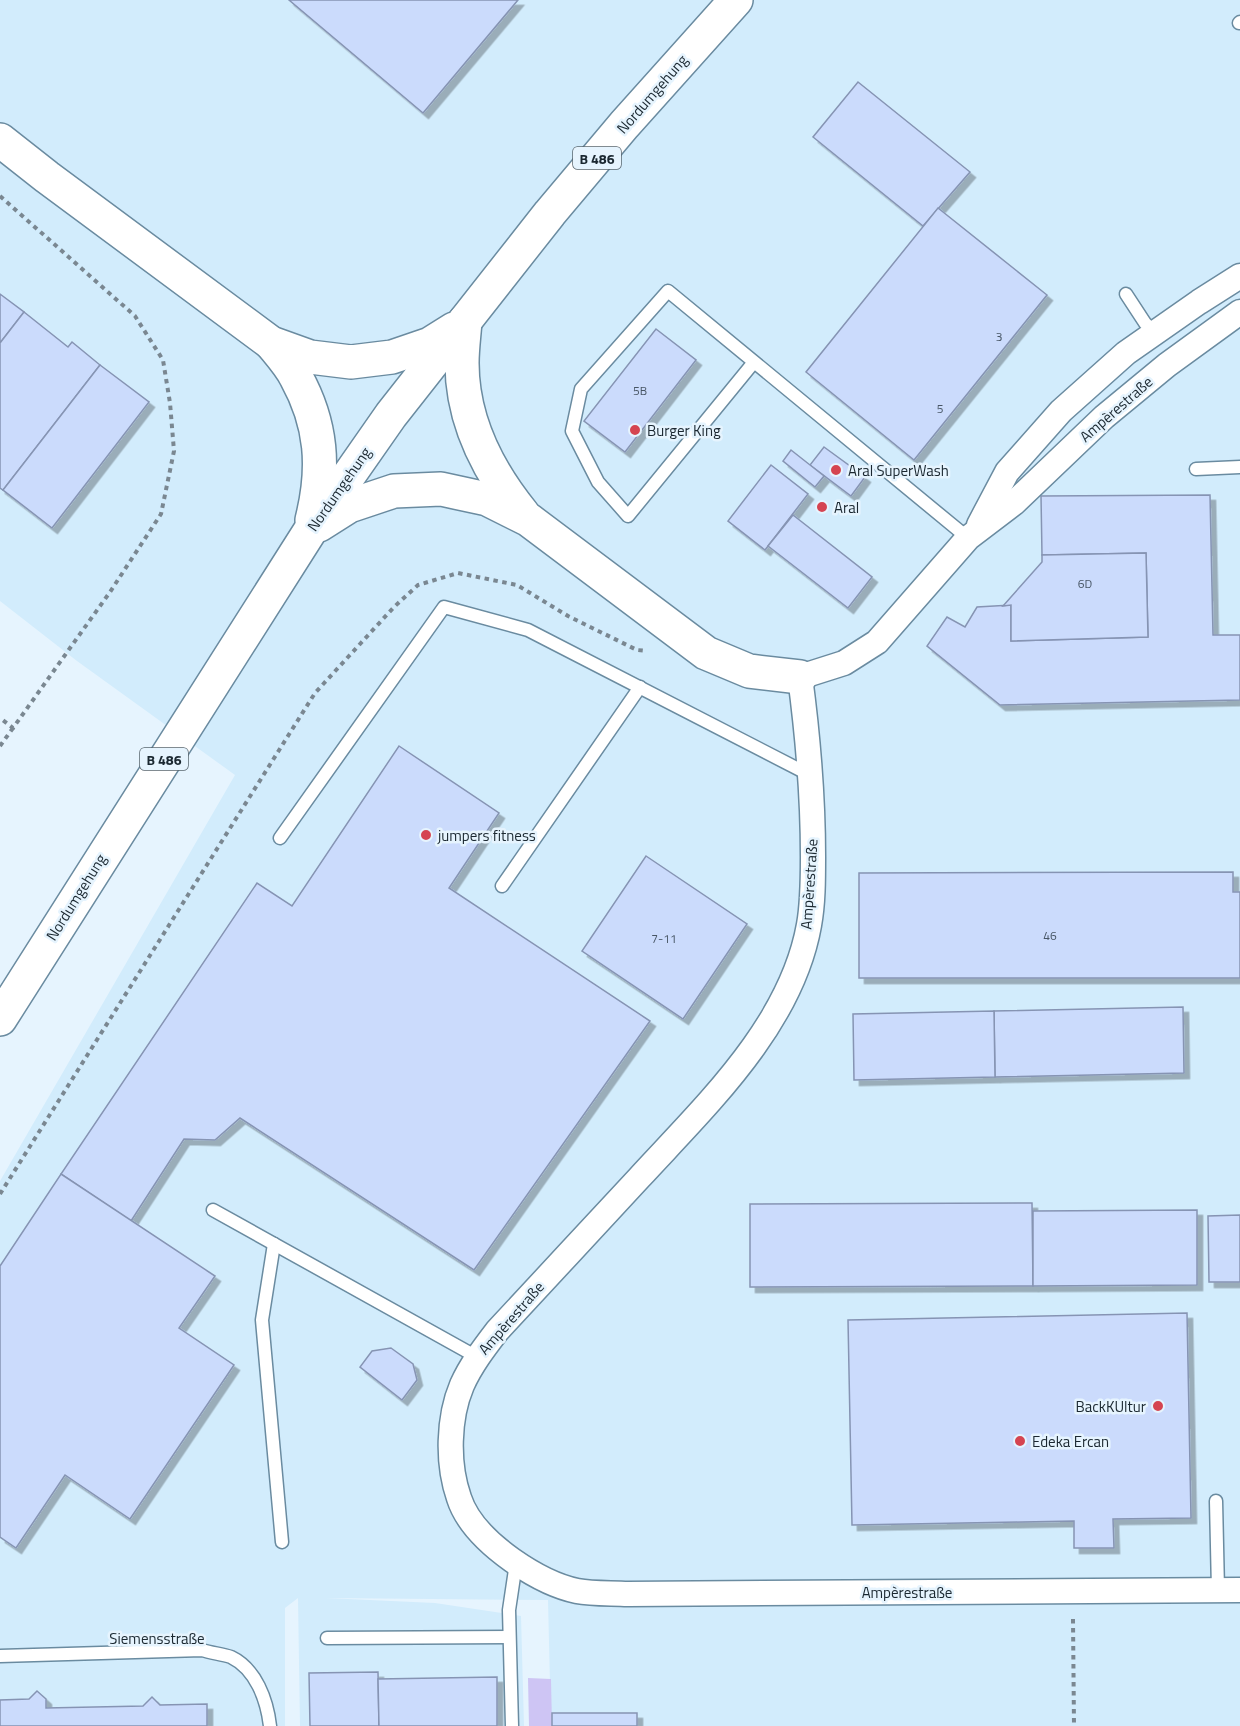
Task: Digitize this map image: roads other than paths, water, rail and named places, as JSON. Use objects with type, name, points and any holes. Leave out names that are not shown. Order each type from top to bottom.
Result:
[{"type":"main road","name":"Nordumgehung","points":[[0,1019],[310,531],[391,415],[624,125],[736,0]]},
{"type":"main road","points":[[0,140],[272,343],[296,375],[312,412],[320,451],[319,492],[310,531]]},
{"type":"main road","points":[[272,343],[310,357],[351,362],[382,359],[430,344],[465,321]]},
{"type":"main road","points":[[465,321],[462,364],[468,407],[481,448],[501,487],[529,520]]},
{"type":"main road","points":[[310,531],[349,506],[394,491],[441,489],[487,499],[529,520],[706,653],[749,671],[800,677]]},
{"type":"street","name":"Ampèrestraße","points":[[972,536],[1007,472],[1060,411],[1126,353],[1240,276]]},
{"type":"street","name":"Ampèrestraße","points":[[1229,1590],[628,1594],[577,1591],[536,1577],[502,1554],[477,1528],[459,1499],[453,1471],[451,1443],[455,1412],[462,1386],[477,1357],[497,1331],[719,1091],[770,1021],[786,992],[799,961],[809,926],[813,870],[810,775],[800,677],[844,663],[877,642],[972,536],[1014,503],[1104,417],[1167,365],[1240,312]]},
{"type":"street","name":"Ampèrestraße","points":[[999,514],[1014,483],[1119,384],[1163,350],[1155,333]]},
{"type":"lane","points":[[754,362],[628,516],[598,482],[572,431],[581,389],[668,291],[972,536]]},
{"type":"lane","points":[[1126,294],[1145,323],[1155,333]]},
{"type":"lane","points":[[1196,469],[1240,467]]},
{"type":"lane","points":[[280,838],[444,608],[528,630],[810,775]]},
{"type":"lane","points":[[502,886],[640,687]]},
{"type":"lane","points":[[213,1210],[477,1357]]},
{"type":"lane","points":[[274,1244],[262,1320],[282,1542]]},
{"type":"lane","points":[[1216,1501],[1229,1590]]},
{"type":"lane","points":[[512,1726],[509,1610],[516,1563]]},
{"type":"lane","points":[[327,1638],[510,1637]]},
{"type":"lane","name":"Siemensstraße","points":[[0,1656],[202,1650],[231,1657],[252,1672],[268,1708],[270,1726]]},
{"type":"place","name":"Burger King","points":[[635,430]]},
{"type":"place","name":"Aral SuperWash","points":[[836,470]]},
{"type":"place","name":"Aral","points":[[822,507]]},
{"type":"place","name":"jumpers fitness","points":[[426,835]]},
{"type":"place","name":"BackKUltur","points":[[1158,1406]]},
{"type":"place","name":"Edeka Ercan","points":[[1020,1441]]}]
